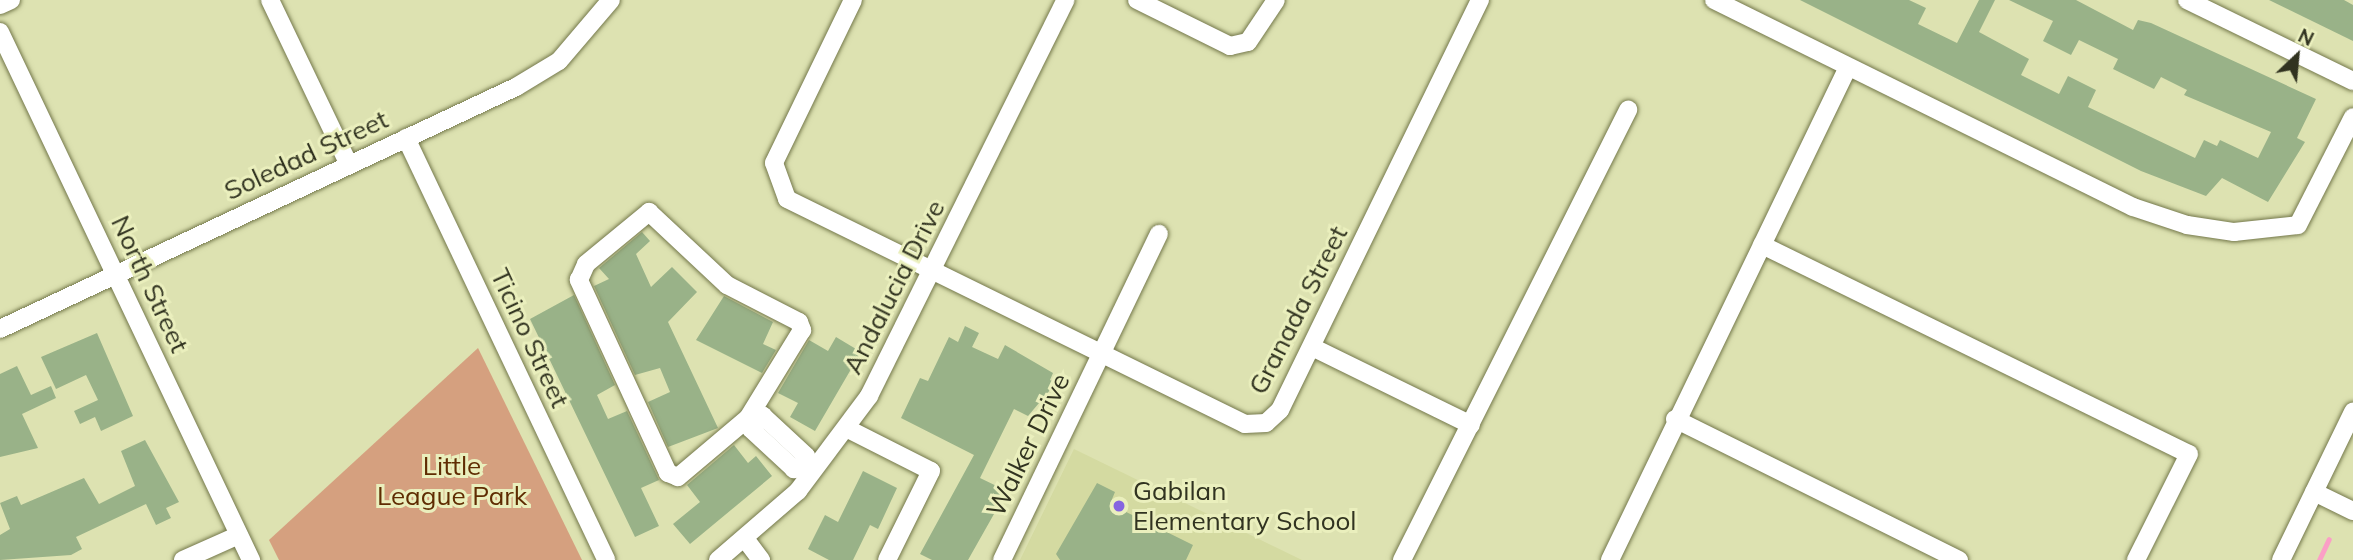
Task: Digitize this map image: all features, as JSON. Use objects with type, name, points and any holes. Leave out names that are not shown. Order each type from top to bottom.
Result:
[{"type":"street","points":[[0,5],[11,0]]},
{"type":"street","points":[[270,0],[348,163]]},
{"type":"street","name":"Soledad Street","points":[[0,329],[406,138],[559,61],[611,0]]},
{"type":"street","name":"Granada Street","points":[[853,0],[774,163],[776,183],[787,199],[1245,424],[1266,423],[1280,410],[1480,0]]},
{"type":"street","name":"Andalucia Drive","points":[[718,560],[746,540],[807,470],[848,429],[933,270],[1066,0]]},
{"type":"street","points":[[1137,0],[1230,46],[1248,42],[1276,0]]},
{"type":"street","points":[[1714,0],[2151,215],[2212,230],[2273,231],[2298,225],[2353,117]]},
{"type":"street","points":[[2188,0],[2353,81]]},
{"type":"street","name":"North Street","points":[[0,32],[251,560]]},
{"type":"street","points":[[1610,560],[1675,419],[1848,67]]},
{"type":"street","points":[[1402,560],[1628,110]]},
{"type":"street","name":"Ticino Street","points":[[406,138],[606,560]]},
{"type":"street","points":[[752,417],[801,325],[727,285],[655,214],[646,212],[586,264],[579,280],[668,473],[678,477],[752,417],[763,416],[806,456],[807,470]]},
{"type":"street","name":"Walker Drive","points":[[1002,560],[1159,234]]},
{"type":"street","points":[[1762,245],[2189,454],[2136,560]]},
{"type":"street","points":[[1312,347],[1471,425]]},
{"type":"street","points":[[2281,560],[2353,412]]},
{"type":"street","points":[[1675,419],[1959,560]]},
{"type":"street","points":[[848,429],[931,471],[887,560]]},
{"type":"street","points":[[2314,492],[2353,511]]},
{"type":"street","points":[[183,560],[239,535]]},
{"type":"street","points":[[746,540],[761,560]]},
{"type":"shaded area","name":"Gabilan Elementary School","points":[[1074,449],[1302,560],[1020,560]]},
{"type":"green space","name":"Little League Park","points":[[478,348],[582,560],[279,560],[269,540]]},
{"type":"building","points":[[1800,0],[1909,0],[1926,8],[1918,24],[1957,43],[1979,0],[1995,0],[1979,32],[2029,59],[2021,75],[2059,94],[2068,76],[2096,90],[2088,107],[2195,158],[2204,140],[2217,146],[2220,140],[2258,158],[2271,132],[2184,95],[2187,90],[2161,77],[2154,89],[2113,69],[2118,59],[2079,40],[2071,55],[2043,41],[2053,21],[2009,0],[2076,0],[2133,30],[2138,20],[2151,23],[2316,99],[2297,138],[2305,142],[2268,202],[2222,178],[2206,196],[2141,171]]},
{"type":"building","points":[[2269,0],[2344,0],[2353,5],[2353,41]]},
{"type":"building","points":[[642,232],[650,241],[636,254],[651,287],[672,267],[697,292],[668,322],[718,428],[668,447],[648,402],[670,392],[660,368],[635,375],[594,286],[609,279],[599,268]]},
{"type":"building","points":[[574,295],[615,385],[597,395],[608,419],[627,411],[659,480],[641,488],[659,526],[635,537],[530,319]]},
{"type":"building","points":[[724,296],[773,322],[763,344],[776,350],[762,373],[696,340]]},
{"type":"building","points":[[965,326],[979,333],[972,347],[998,359],[1005,345],[1053,373],[1050,380],[1056,383],[1028,416],[1014,409],[980,478],[1007,491],[968,560],[932,560],[920,554],[974,455],[901,418],[920,378],[928,381],[949,337],[958,342]]},
{"type":"building","points":[[97,333],[133,416],[101,431],[95,417],[80,424],[74,411],[98,400],[86,375],[56,389],[41,357]]},
{"type":"building","points":[[836,337],[861,352],[815,431],[790,417],[798,403],[778,393],[809,340],[828,351]]},
{"type":"building","points":[[17,366],[31,395],[51,386],[56,398],[22,414],[38,448],[0,457],[0,374]]},
{"type":"building","points":[[145,440],[179,502],[166,508],[171,518],[156,525],[146,504],[76,537],[82,549],[71,555],[0,560],[0,535],[10,529],[0,503],[17,496],[21,505],[84,478],[99,504],[135,486],[121,451]]},
{"type":"building","points":[[734,445],[748,463],[756,456],[772,476],[690,544],[673,524],[700,502],[687,485]]},
{"type":"building","points":[[863,471],[897,488],[878,529],[870,525],[853,560],[829,560],[808,549],[825,515],[838,522]]},
{"type":"building","points":[[1097,483],[1115,492],[1110,504],[1193,545],[1186,560],[1060,560],[1056,554]]},
{"type":"waterway","points":[[2319,560],[2329,539]]},
{"type":"place","name":"Gabilan Elementary School","points":[[1119,506]]}]
